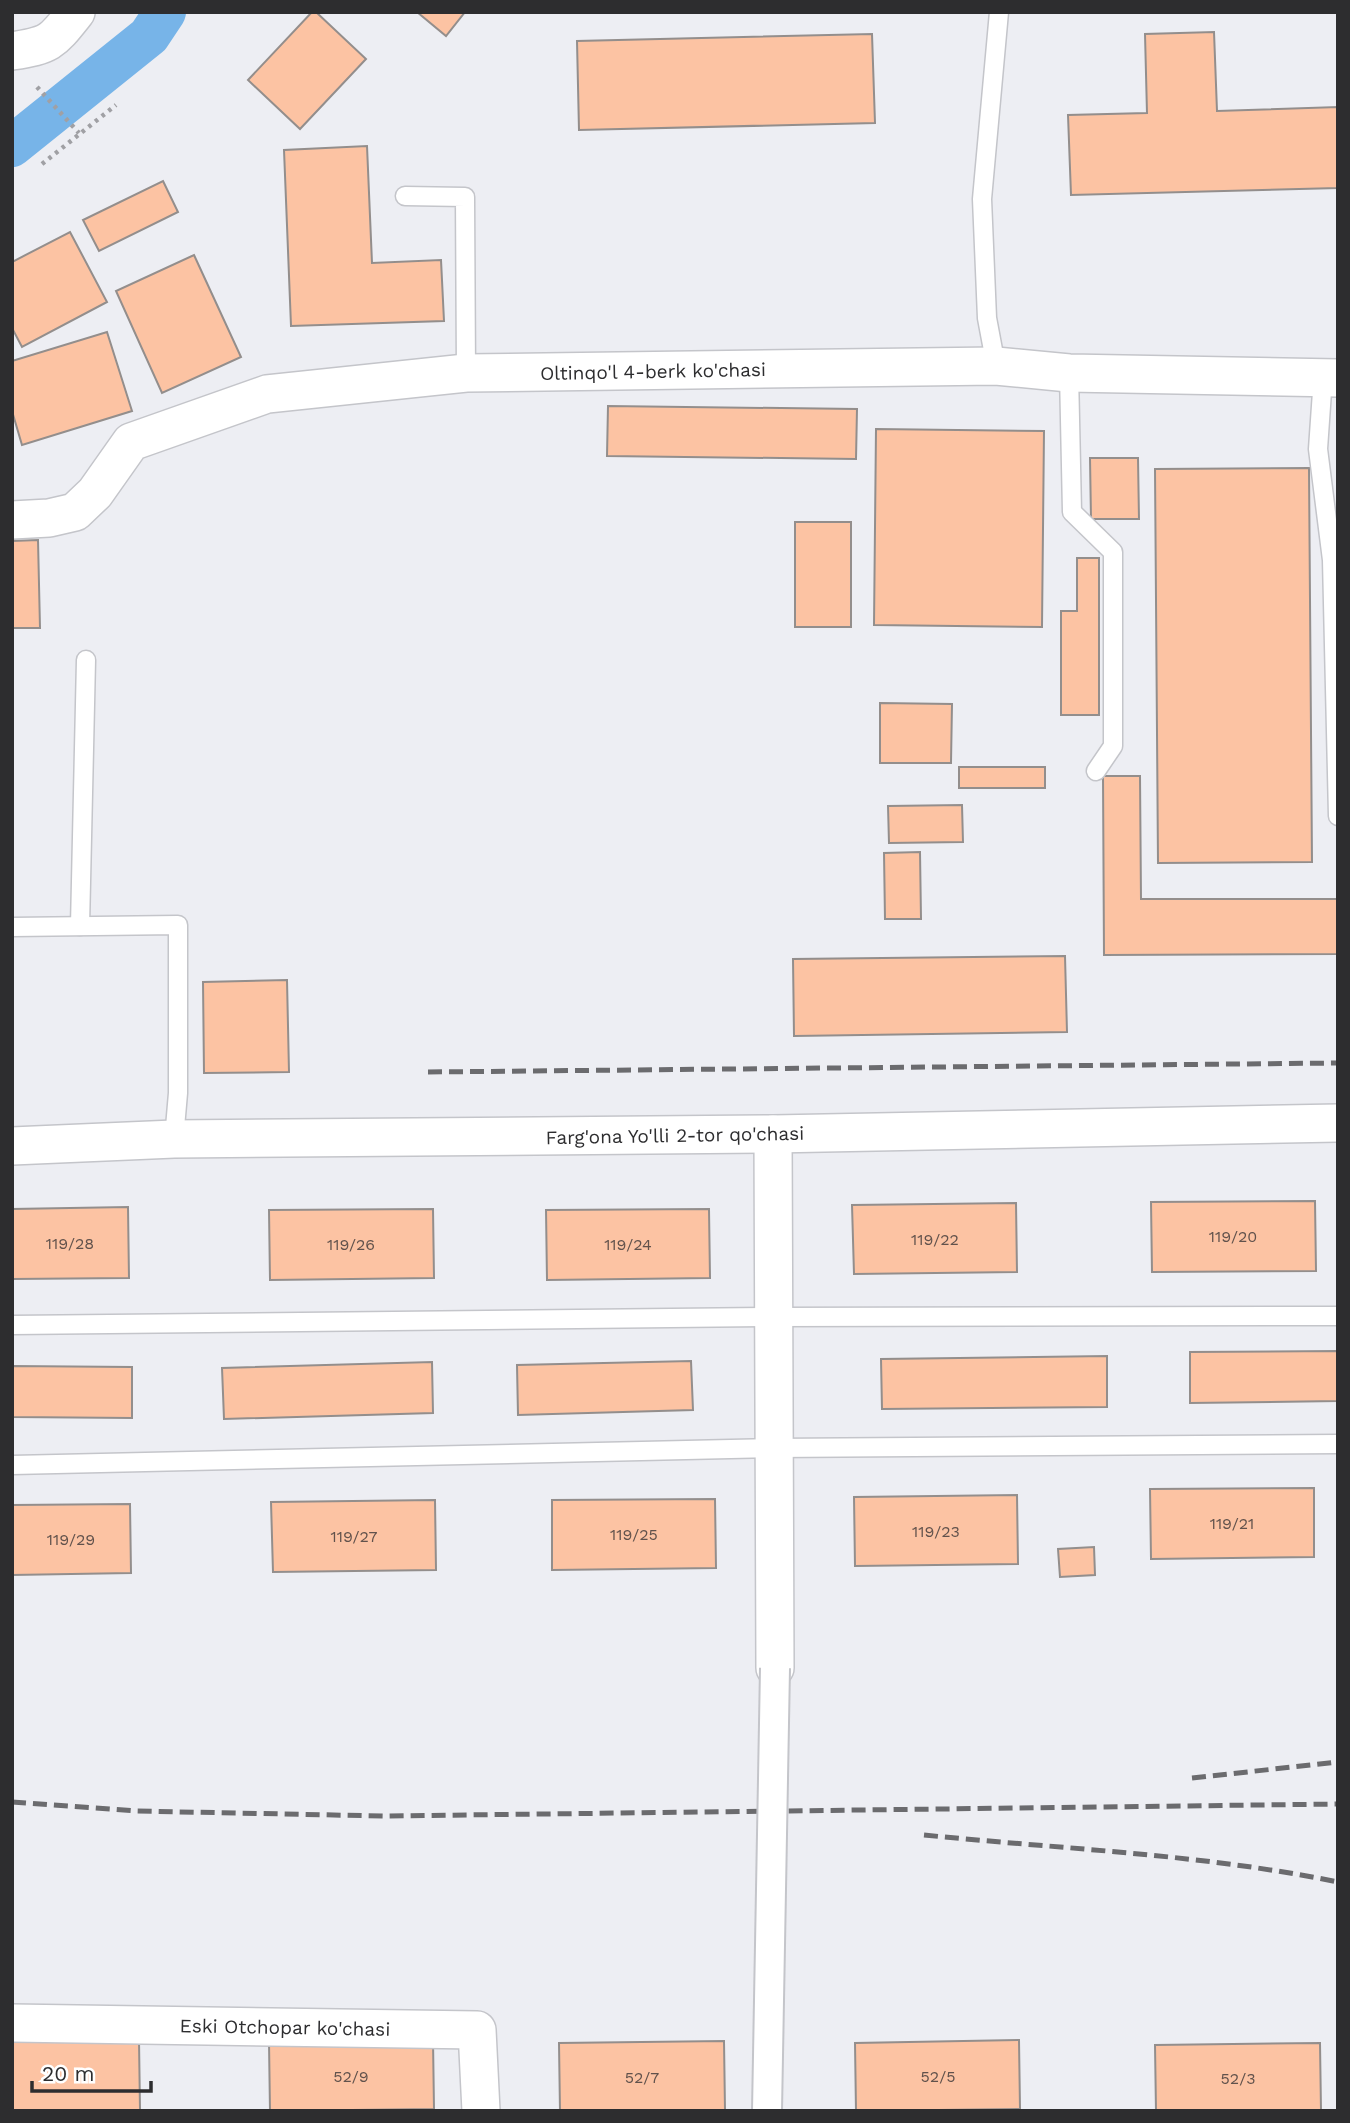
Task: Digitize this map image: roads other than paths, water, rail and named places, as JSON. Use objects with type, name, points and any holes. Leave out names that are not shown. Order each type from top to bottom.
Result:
[{"type":"street","points":[[21,65],[38,47],[54,40],[76,12]]},
{"type":"street","name":"Oltinqo'l 4-berk ko'chasi","points":[[12,520],[49,518],[75,512],[95,493],[131,442],[267,394],[466,373],[996,366],[1069,373],[1331,378]]},
{"type":"street","name":"Farg'ona Yo'lli 2-tor qo'chasi","points":[[12,1146],[174,1139],[773,1135],[1338,1123]]},
{"type":"street","points":[[767,2111],[775,1668],[773,1135]]},
{"type":"street","name":"Eski Otchopar ko'chasi","points":[[12,2023],[477,2030],[481,2111]]},
{"type":"lane","points":[[996,366],[987,318],[982,200],[999,12]]},
{"type":"lane","points":[[405,196],[465,197],[466,373]]},
{"type":"lane","points":[[1069,373],[1072,512],[1112,552],[1113,746],[1096,771]]},
{"type":"lane","points":[[1331,378],[1318,449],[1335,560],[1338,816]]},
{"type":"lane","points":[[80,926],[86,660]]},
{"type":"lane","points":[[12,927],[178,925],[178,1093],[174,1139]]},
{"type":"lane","points":[[12,1325],[774,1317],[1338,1316]]},
{"type":"lane","points":[[12,1465],[775,1448],[1338,1444]]},
{"type":"waterway","points":[[12,146],[149,36],[165,12]]},
{"type":"railway","points":[[428,1072],[1338,1063]]},
{"type":"railway","points":[[1192,1778],[1338,1762]]},
{"type":"railway","points":[[12,1802],[136,1811],[384,1816],[1338,1804]]},
{"type":"railway","points":[[924,1835],[1131,1853],[1235,1865],[1338,1882]]}]
